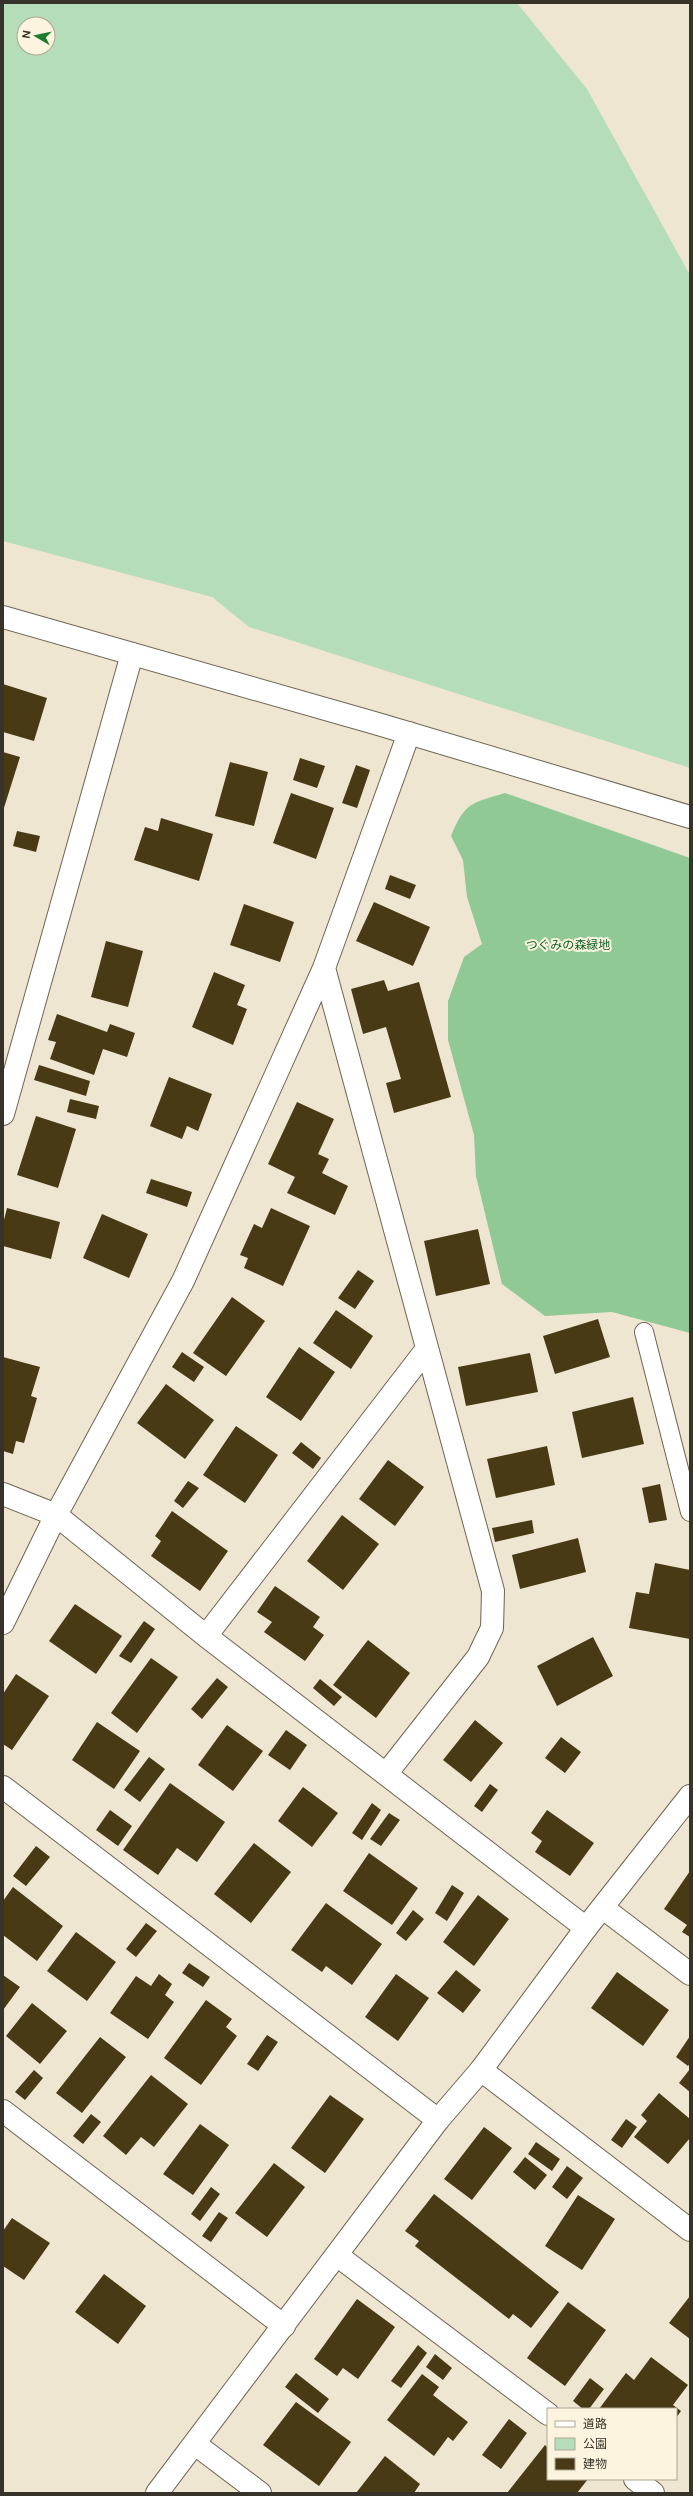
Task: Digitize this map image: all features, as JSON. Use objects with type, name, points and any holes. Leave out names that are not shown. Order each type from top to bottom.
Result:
[{"type":"street","points":[[3,617],[409,733],[690,817]]},
{"type":"street","points":[[3,1114],[132,654]]},
{"type":"street","points":[[3,1623],[56,1515],[183,1281],[324,968],[409,733]]},
{"type":"street","points":[[324,968],[426,1350],[493,1591],[492,1628],[478,1657],[386,1774]]},
{"type":"street","points":[[206,1636],[426,1350]]},
{"type":"street","points":[[3,1494],[56,1515],[206,1636],[586,1928]]},
{"type":"street","points":[[3,1787],[438,2120]]},
{"type":"street","points":[[157,2493],[338,2256],[438,2120],[480,2070],[586,1928],[690,1796]]},
{"type":"street","points":[[603,1908],[690,1974]]},
{"type":"street","points":[[480,2070],[690,2230]]},
{"type":"street","points":[[3,2111],[284,2326]]},
{"type":"street","points":[[338,2256],[547,2413]]},
{"type":"street","points":[[195,2444],[260,2493]]},
{"type":"street","points":[[636,2480],[653,2493]]},
{"type":"lane","points":[[644,1332],[690,1512]]},
{"type":"green space","points":[[3,3],[517,3],[587,89],[690,275],[690,768],[249,627],[212,597],[3,541]]},
{"type":"green space","name":"つぐみの森緑地","points":[[505,793],[690,858],[690,1333],[612,1312],[545,1316],[502,1284],[476,1176],[474,1135],[448,1040],[448,1001],[464,957],[482,944],[467,897],[463,860],[451,836],[461,816],[471,806],[477,802]]},
{"type":"building","points":[[3,684],[47,698],[34,741],[3,732]]},
{"type":"building","points":[[3,752],[20,757],[3,811]]},
{"type":"building","points":[[300,758],[325,766],[317,788],[293,780]]},
{"type":"building","points":[[230,762],[268,772],[254,826],[215,816]]},
{"type":"building","points":[[356,765],[370,770],[357,808],[342,803]]},
{"type":"building","points":[[291,793],[334,808],[316,859],[273,843]]},
{"type":"building","points":[[161,818],[213,834],[199,881],[134,860],[145,827],[158,831]]},
{"type":"building","points":[[17,831],[40,836],[36,852],[13,846]]},
{"type":"building","points":[[390,875],[416,885],[410,899],[385,889]]},
{"type":"building","points":[[374,902],[430,927],[413,966],[356,941]]},
{"type":"building","points":[[244,904],[294,922],[280,962],[230,945]]},
{"type":"building","points":[[106,941],[143,951],[128,1007],[91,997]]},
{"type":"building","points":[[214,972],[245,985],[237,1005],[247,1009],[233,1045],[192,1027]]},
{"type":"building","points":[[384,980],[388,991],[419,982],[451,1097],[394,1113],[386,1083],[401,1079],[386,1027],[363,1034],[351,989]]},
{"type":"building","points":[[57,1014],[107,1032],[110,1024],[135,1033],[127,1057],[103,1049],[94,1075],[50,1059],[56,1042],[48,1040]]},
{"type":"building","points":[[39,1065],[90,1081],[86,1096],[34,1080]]},
{"type":"building","points":[[169,1077],[212,1094],[198,1131],[187,1126],[182,1139],[150,1126]]},
{"type":"building","points":[[70,1099],[99,1106],[96,1119],[67,1112]]},
{"type":"building","points":[[297,1102],[334,1119],[318,1154],[329,1159],[322,1173],[348,1186],[335,1215],[287,1193],[295,1177],[268,1164]]},
{"type":"building","points":[[36,1116],[76,1129],[58,1188],[17,1175]]},
{"type":"building","points":[[151,1179],[192,1192],[187,1207],[146,1193]]},
{"type":"building","points":[[7,1208],[60,1222],[51,1259],[3,1246],[3,1224]]},
{"type":"building","points":[[271,1208],[310,1226],[283,1286],[244,1268],[248,1258],[240,1255],[254,1224],[262,1228]]},
{"type":"building","points":[[102,1214],[148,1234],[129,1278],[83,1258]]},
{"type":"building","points":[[478,1229],[490,1284],[436,1296],[424,1241]]},
{"type":"building","points":[[358,1270],[374,1281],[355,1309],[338,1298]]},
{"type":"building","points":[[232,1297],[265,1321],[226,1376],[193,1353]]},
{"type":"building","points":[[336,1310],[373,1336],[351,1369],[313,1343]]},
{"type":"building","points":[[598,1319],[610,1357],[555,1374],[543,1336]]},
{"type":"building","points":[[299,1347],[335,1372],[301,1421],[266,1397]]},
{"type":"building","points":[[182,1352],[204,1367],[194,1382],[172,1367]]},
{"type":"building","points":[[530,1353],[538,1392],[466,1406],[458,1367]]},
{"type":"building","points":[[3,1357],[40,1367],[31,1396],[37,1398],[24,1443],[16,1441],[13,1454],[3,1451]]},
{"type":"building","points":[[166,1384],[214,1420],[185,1459],[137,1423]]},
{"type":"building","points":[[633,1397],[644,1444],[582,1458],[572,1412]]},
{"type":"building","points":[[236,1426],[278,1455],[245,1503],[203,1475]]},
{"type":"building","points":[[301,1442],[321,1458],[313,1469],[292,1453]]},
{"type":"building","points":[[547,1446],[555,1485],[496,1498],[487,1459]]},
{"type":"building","points":[[388,1460],[424,1487],[395,1526],[359,1499]]},
{"type":"building","points":[[188,1481],[199,1488],[183,1508],[174,1501]]},
{"type":"building","points":[[660,1484],[667,1520],[649,1523],[642,1488]]},
{"type":"building","points":[[172,1511],[228,1551],[200,1591],[151,1556],[161,1541],[155,1536]]},
{"type":"building","points":[[342,1515],[379,1544],[343,1590],[307,1561]]},
{"type":"building","points":[[532,1520],[534,1533],[495,1542],[492,1528]]},
{"type":"building","points":[[578,1538],[586,1572],[520,1589],[512,1555]]},
{"type":"building","points":[[655,1563],[690,1570],[690,1639],[629,1628],[636,1592],[649,1594]]},
{"type":"building","points":[[275,1586],[320,1617],[313,1627],[324,1635],[305,1661],[264,1632],[272,1622],[257,1612]]},
{"type":"building","points":[[75,1604],[122,1636],[96,1674],[49,1641]]},
{"type":"building","points":[[144,1621],[155,1629],[131,1663],[119,1656]]},
{"type":"building","points":[[593,1637],[613,1676],[557,1706],[537,1666]]},
{"type":"building","points":[[368,1640],[410,1673],[376,1718],[333,1685]]},
{"type":"building","points":[[151,1658],[178,1677],[137,1733],[111,1713]]},
{"type":"building","points":[[16,1674],[49,1696],[12,1750],[3,1744],[3,1694]]},
{"type":"building","points":[[217,1678],[228,1687],[202,1719],[191,1709]]},
{"type":"building","points":[[320,1679],[342,1697],[334,1706],[313,1688]]},
{"type":"building","points":[[475,1720],[503,1743],[471,1782],[443,1760]]},
{"type":"building","points":[[97,1722],[140,1751],[114,1789],[72,1760]]},
{"type":"building","points":[[227,1725],[263,1751],[233,1791],[198,1765]]},
{"type":"building","points":[[286,1730],[307,1745],[290,1770],[268,1755]]},
{"type":"building","points":[[561,1737],[581,1752],[565,1773],[545,1758]]},
{"type":"building","points":[[149,1757],[165,1769],[140,1802],[124,1790]]},
{"type":"building","points":[[170,1783],[225,1822],[197,1862],[177,1848],[158,1875],[123,1850]]},
{"type":"building","points":[[490,1784],[498,1790],[482,1812],[474,1806]]},
{"type":"building","points":[[303,1787],[338,1813],[312,1847],[278,1821]]},
{"type":"building","points":[[372,1803],[381,1810],[362,1840],[352,1833]]},
{"type":"building","points":[[110,1810],[132,1826],[118,1846],[96,1830]]},
{"type":"building","points":[[547,1810],[594,1843],[570,1876],[535,1852],[542,1841],[531,1833]]},
{"type":"building","points":[[389,1813],[400,1820],[381,1846],[370,1839]]},
{"type":"building","points":[[254,1843],[291,1872],[251,1923],[214,1894]]},
{"type":"building","points":[[36,1846],[50,1857],[26,1886],[13,1876]]},
{"type":"building","points":[[369,1853],[418,1888],[392,1925],[343,1891]]},
{"type":"building","points":[[690,1871],[690,1937],[682,1932],[687,1925],[664,1909]]},
{"type":"building","points":[[452,1885],[464,1893],[447,1921],[435,1913]]},
{"type":"building","points":[[13,1887],[63,1926],[37,1961],[3,1935],[3,1901]]},
{"type":"building","points":[[478,1895],[509,1919],[474,1966],[443,1942]]},
{"type":"building","points":[[326,1903],[382,1944],[352,1985],[326,1966],[322,1972],[291,1950]]},
{"type":"building","points":[[413,1910],[424,1919],[406,1941],[396,1933]]},
{"type":"building","points":[[146,1923],[157,1931],[136,1957],[126,1949]]},
{"type":"building","points":[[76,1932],[116,1962],[87,2001],[47,1971]]},
{"type":"building","points":[[189,1963],[210,1977],[203,1987],[182,1973]]},
{"type":"building","points":[[456,1970],[481,1990],[463,2013],[437,1993]]},
{"type":"building","points":[[617,1972],[669,2010],[643,2046],[591,2008]]},
{"type":"building","points":[[159,1974],[172,1984],[165,1995],[174,2002],[148,2039],[110,2013],[136,1976],[151,1986]]},
{"type":"building","points":[[396,1974],[429,1998],[398,2041],[365,2017]]},
{"type":"building","points":[[3,1975],[20,1987],[3,2010]]},
{"type":"building","points":[[206,2000],[232,2019],[226,2027],[237,2036],[201,2085],[164,2058]]},
{"type":"building","points":[[32,2003],[67,2031],[40,2064],[6,2036]]},
{"type":"building","points":[[267,2035],[278,2042],[258,2071],[247,2064]]},
{"type":"building","points":[[690,2036],[690,2063],[688,2066],[676,2057]]},
{"type":"building","points":[[100,2037],[126,2057],[82,2113],[56,2093]]},
{"type":"building","points":[[690,2069],[690,2092],[679,2083]]},
{"type":"building","points":[[34,2070],[43,2078],[25,2100],[15,2092]]},
{"type":"building","points":[[151,2075],[188,2104],[154,2147],[141,2137],[126,2155],[103,2136]]},
{"type":"building","points":[[659,2093],[690,2119],[690,2138],[668,2164],[634,2137],[647,2121],[641,2115]]},
{"type":"building","points":[[330,2095],[364,2119],[325,2173],[291,2148]]},
{"type":"building","points":[[91,2114],[101,2122],[83,2144],[73,2136]]},
{"type":"building","points":[[626,2119],[637,2127],[622,2148],[611,2140]]},
{"type":"building","points":[[200,2124],[229,2145],[193,2195],[163,2174]]},
{"type":"building","points":[[484,2127],[512,2148],[472,2200],[444,2179]]},
{"type":"building","points":[[536,2142],[560,2159],[552,2171],[528,2154]]},
{"type":"building","points":[[525,2157],[547,2175],[535,2190],[513,2172]]},
{"type":"building","points":[[274,2163],[305,2187],[267,2237],[235,2213]]},
{"type":"building","points":[[567,2166],[583,2178],[567,2199],[552,2187]]},
{"type":"building","points":[[211,2187],[220,2194],[200,2221],[191,2214]]},
{"type":"building","points":[[434,2194],[559,2292],[531,2328],[513,2314],[509,2319],[415,2246],[419,2241],[405,2231]]},
{"type":"building","points":[[578,2195],[615,2219],[582,2270],[545,2246]]},
{"type":"building","points":[[219,2212],[228,2218],[211,2242],[202,2236]]},
{"type":"building","points":[[12,2218],[50,2243],[24,2280],[3,2266],[3,2231]]},
{"type":"building","points":[[104,2274],[146,2306],[118,2344],[75,2312]]},
{"type":"building","points":[[690,2296],[690,2339],[669,2323]]},
{"type":"building","points":[[357,2299],[395,2327],[358,2379],[343,2368],[337,2376],[314,2359]]},
{"type":"building","points":[[568,2302],[606,2330],[565,2386],[527,2358]]},
{"type":"building","points":[[418,2345],[427,2353],[401,2388],[391,2381]]},
{"type":"building","points":[[435,2354],[452,2368],[443,2380],[426,2367]]},
{"type":"building","points":[[651,2357],[688,2385],[673,2405],[677,2408],[600,2408],[626,2373],[634,2380]]},
{"type":"building","points":[[296,2373],[329,2399],[318,2413],[285,2387]]},
{"type":"building","points":[[422,2374],[439,2387],[433,2395],[468,2422],[453,2441],[448,2437],[434,2456],[387,2420]]},
{"type":"building","points":[[590,2378],[604,2389],[590,2408],[582,2408],[573,2401]]},
{"type":"building","points":[[296,2402],[351,2442],[319,2486],[263,2445]]},
{"type":"building","points":[[677,2408],[681,2411],[677,2417]]},
{"type":"building","points":[[509,2419],[527,2433],[501,2469],[482,2455]]},
{"type":"building","points":[[545,2445],[547,2447],[547,2480],[587,2480],[577,2493],[507,2493]]},
{"type":"building","points":[[385,2456],[420,2484],[414,2493],[356,2493]]}]
